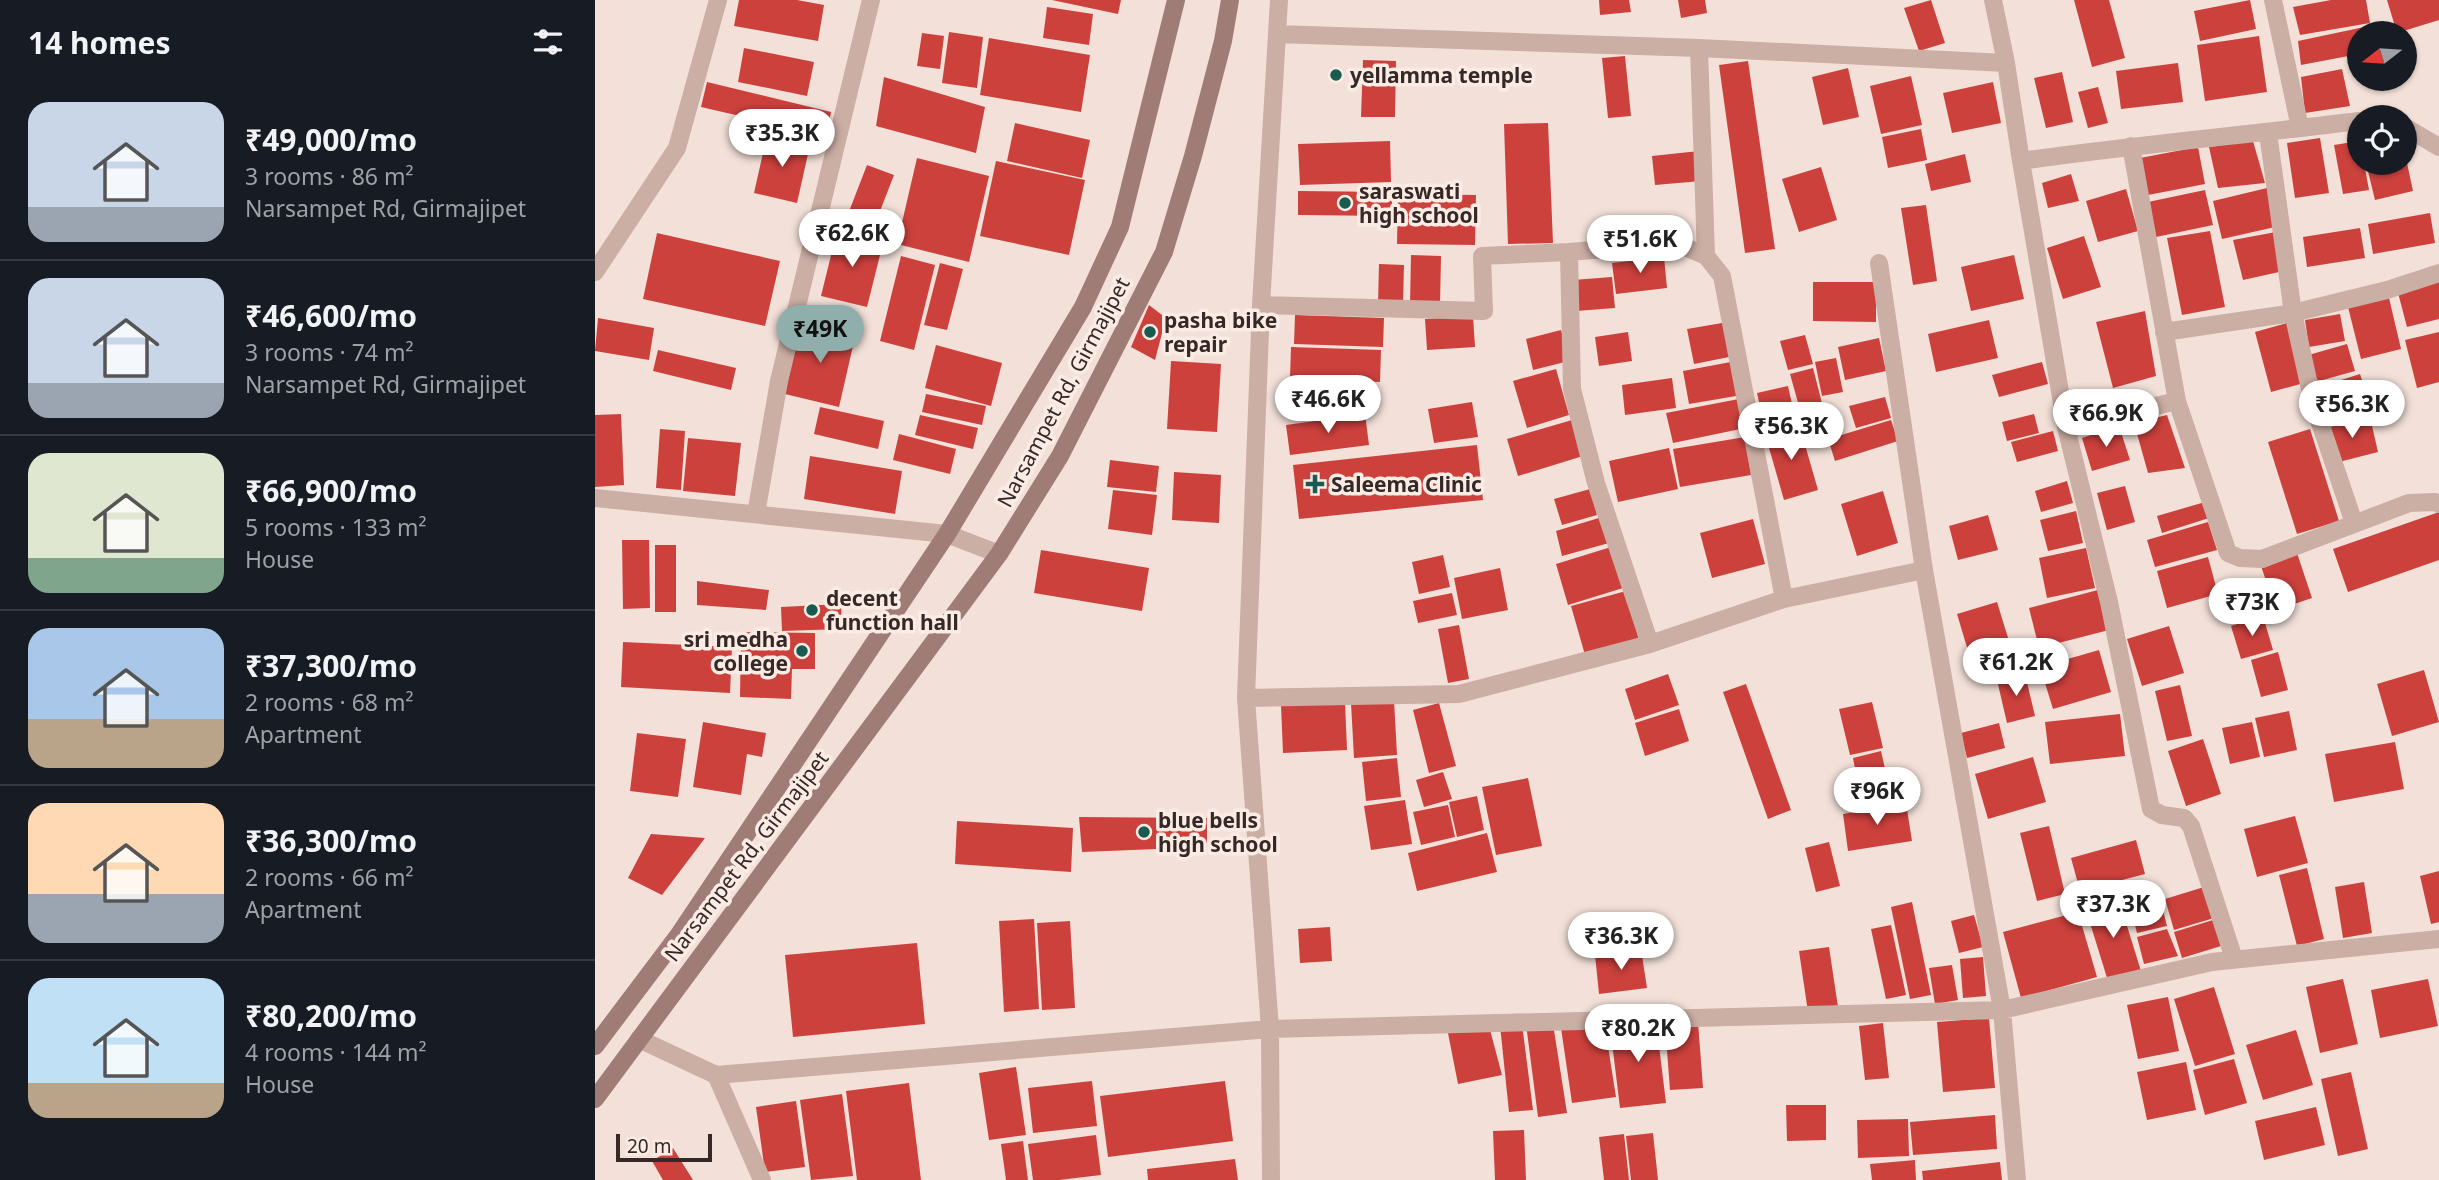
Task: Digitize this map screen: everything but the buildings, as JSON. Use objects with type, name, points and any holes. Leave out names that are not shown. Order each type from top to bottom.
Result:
[{"type":"main road","name":"Narsampet Rd, Girmajipet","points":[[595,1046],[678,936],[947,534],[1083,307],[1120,227],[1176,0]]},
{"type":"main road","name":"Narsampet Rd, Girmajipet","points":[[595,1099],[999,554],[1060,456],[1164,253],[1223,41],[1230,0]]},
{"type":"street","points":[[595,272],[677,148],[718,0]]},
{"type":"street","points":[[756,514],[779,381],[871,0]]},
{"type":"street","points":[[1271,1180],[1270,1029],[1246,698],[1261,305],[1279,0]]},
{"type":"street","points":[[1993,0],[2006,63],[2066,427],[2109,602],[2151,808],[2162,815],[2184,818],[2191,826],[2234,959]]},
{"type":"street","points":[[2273,0],[2300,128]]},
{"type":"street","points":[[1277,34],[1699,48],[2006,63]]},
{"type":"street","points":[[1699,48],[1706,256]]},
{"type":"street","points":[[2021,161],[2131,146],[2268,134],[2347,122]]},
{"type":"street","points":[[2268,134],[2293,313],[2313,402],[2354,523]]},
{"type":"street","points":[[2417,134],[2439,147]]},
{"type":"street","points":[[2131,146],[2177,401],[2228,552],[2240,558],[2262,559],[2409,503],[2439,504]]},
{"type":"street","points":[[1261,305],[1484,312],[1482,256],[1676,243],[1706,256],[1722,276],[1784,599]]},
{"type":"street","points":[[1569,252],[1572,389],[1596,483],[1650,644]]},
{"type":"street","points":[[1879,263],[1924,570],[2002,1010],[2017,1180]]},
{"type":"street","points":[[2164,332],[2293,313],[2387,290],[2439,273]]},
{"type":"street","points":[[2066,427],[2177,401]]},
{"type":"street","points":[[595,498],[947,534],[999,554]]},
{"type":"street","points":[[1246,698],[1459,694],[1650,644],[1784,599],[1924,570]]},
{"type":"street","points":[[639,1039],[716,1075],[1270,1029],[2002,1010],[2212,962],[2439,939]]},
{"type":"street","points":[[716,1075],[762,1180]]},
{"type":"place","name":"yellamma temple","points":[[1336,75]]},
{"type":"place","name":"saraswati high school","points":[[1345,203]]},
{"type":"place","name":"pasha bike repair","points":[[1150,332]]},
{"type":"place","name":"Saleema Clinic","points":[[1315,484]]},
{"type":"place","name":"decent function hall","points":[[812,610]]},
{"type":"place","name":"sri medha college","points":[[802,651]]},
{"type":"place","name":"blue bells high school","points":[[1144,832]]}]
